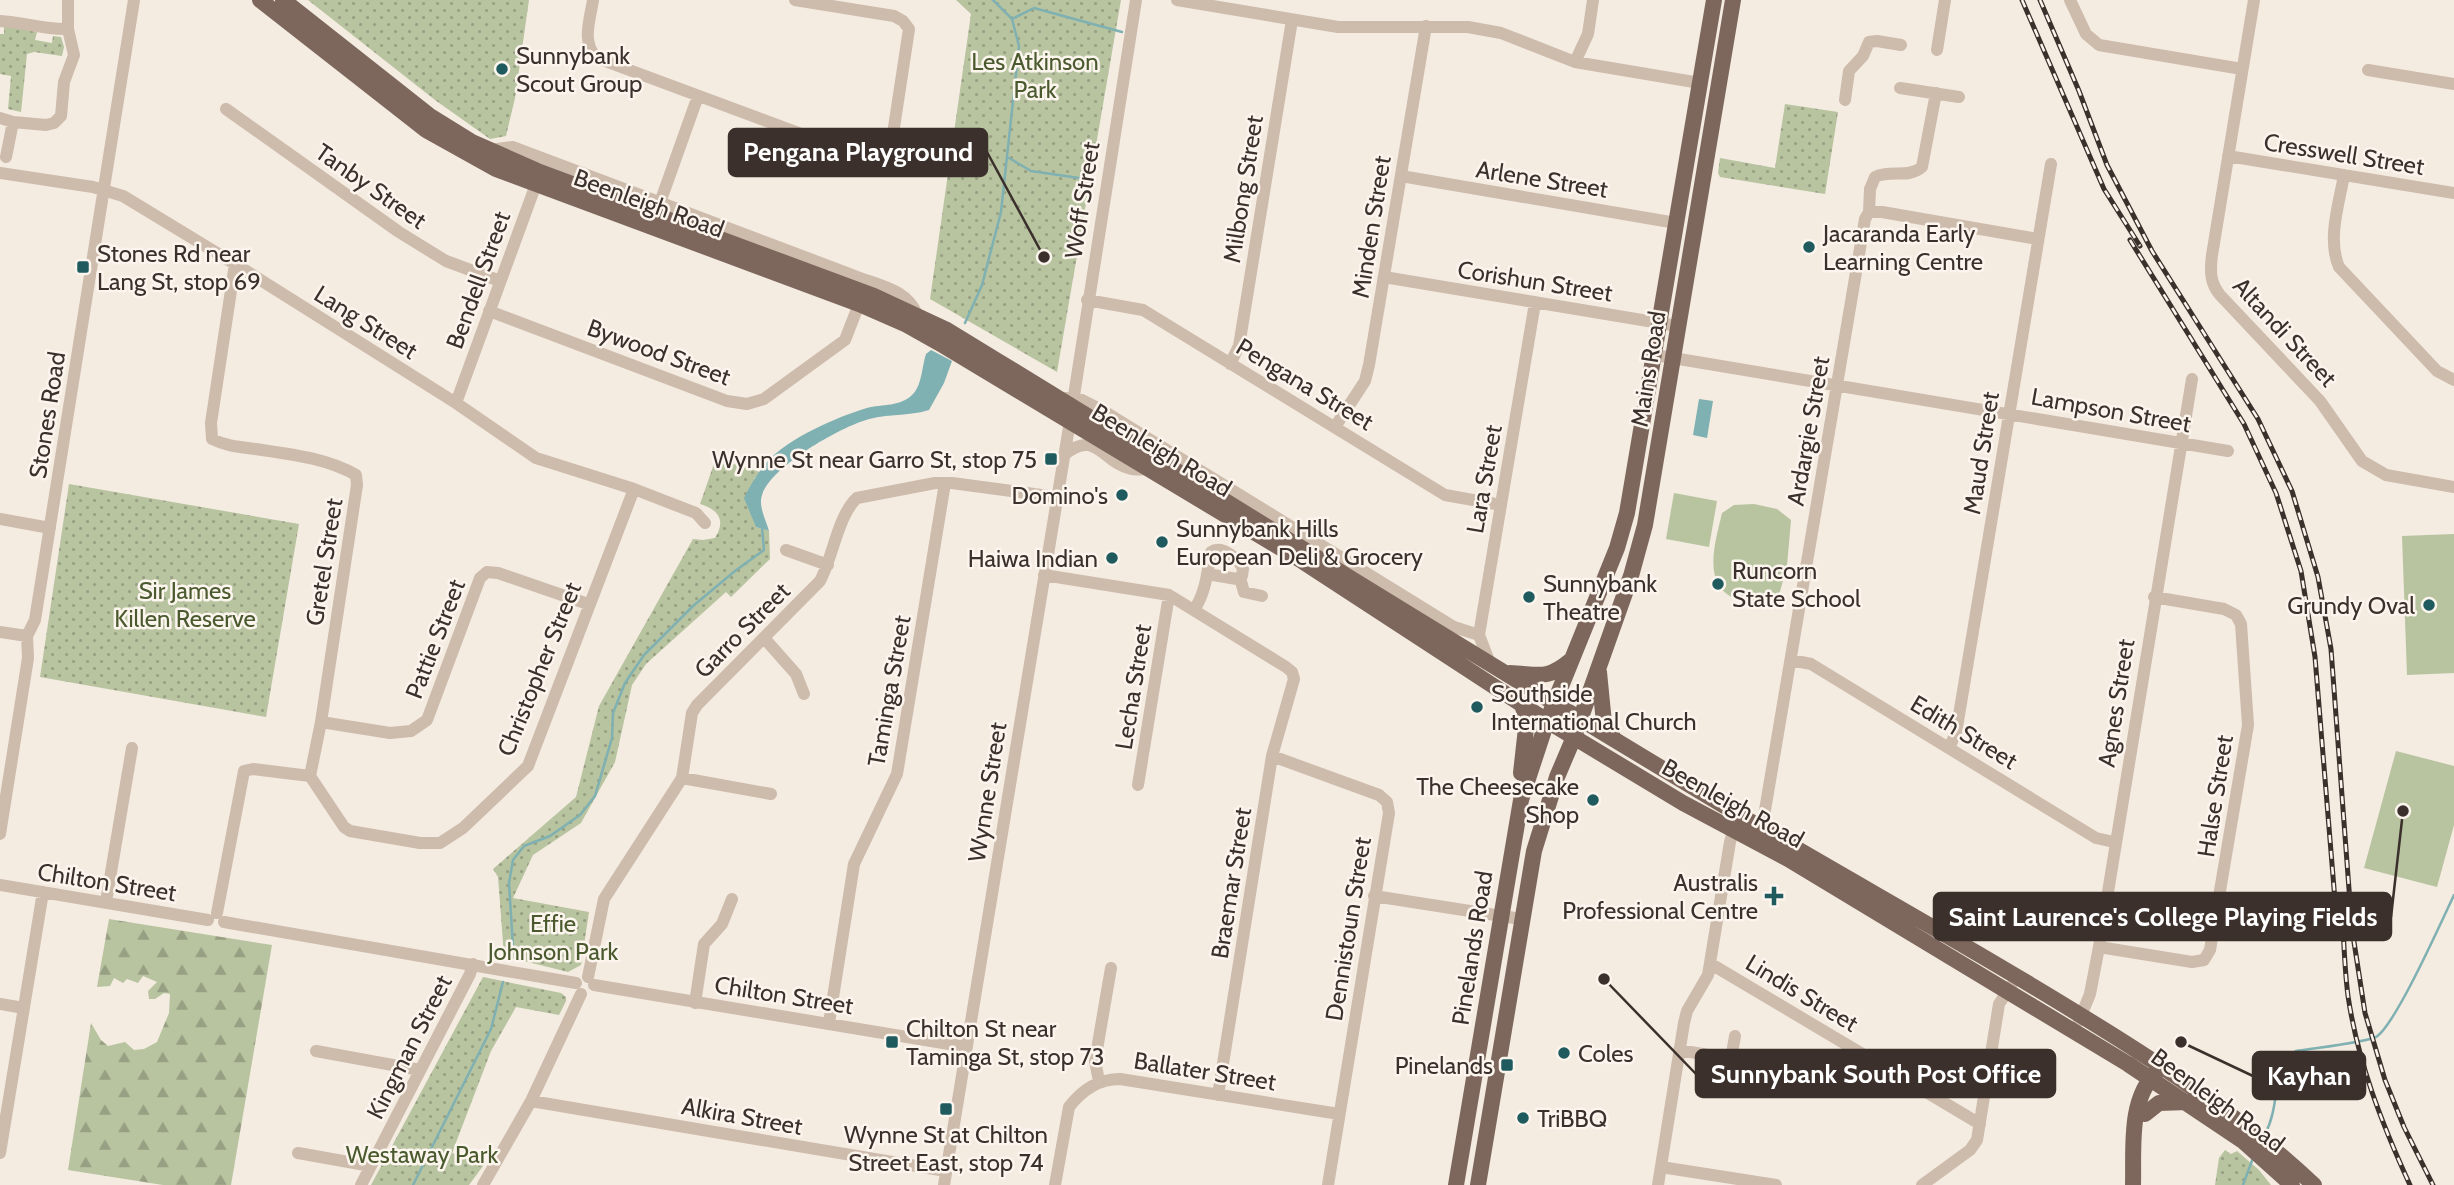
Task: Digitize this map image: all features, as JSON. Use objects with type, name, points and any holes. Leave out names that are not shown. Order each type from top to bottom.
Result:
[{"type":"main road","name":"Beenleigh Road","points":[[260,0],[426,130],[496,169],[655,215],[917,314],[1580,719],[2017,975],[2161,1066],[2270,1156],[2314,1185]]},
{"type":"main road","name":"Beenleigh Road","points":[[283,0],[430,116],[538,179]]},
{"type":"main road","name":"Mains Road","points":[[1547,721],[1622,533],[1714,0]]},
{"type":"main road","name":"Mains Road","points":[[1574,737],[1631,576],[1645,525],[1733,0]]},
{"type":"main road","name":"Beenleigh Road","points":[[655,215],[907,324],[1068,406],[1149,468],[1302,561],[1547,721],[1732,830],[1788,859],[2247,1136]]},
{"type":"main road","points":[[1507,673],[1537,676],[1555,673],[1573,658]]},
{"type":"main road","points":[[1598,666],[1604,723],[1615,739]]},
{"type":"main road","points":[[1521,800],[1527,719],[1522,705]]},
{"type":"main road","name":"Pinelands Road","points":[[1456,1185],[1521,800],[1547,721]]},
{"type":"main road","name":"Pinelands Road","points":[[1478,1185],[1534,851],[1557,777],[1574,737]]},
{"type":"main road","points":[[1557,777],[1574,758],[1592,755],[1611,759]]},
{"type":"main road","points":[[2128,1064],[2134,1075],[2133,1107],[2140,1116],[2133,1185]]},
{"type":"main road","points":[[2141,1185],[2140,1097],[2161,1066]]},
{"type":"main road","points":[[2140,1116],[2160,1103],[2187,1102]]},
{"type":"main road","name":"Beenleigh Road","points":[[2270,1156],[2292,1185]]},
{"type":"street","points":[[0,118],[46,125],[54,123],[61,116],[64,82],[74,55],[68,29],[68,0]]},
{"type":"street","name":"Stones Road","points":[[0,834],[6,757],[28,658],[27,636],[35,620],[134,0]]},
{"type":"street","points":[[593,0],[586,40],[590,51],[597,58],[866,158],[884,156],[891,147],[909,29],[904,21],[894,16],[795,0]]},
{"type":"street","name":"Woff Street","points":[[1068,406],[1136,0]]},
{"type":"street","points":[[1177,0],[1357,28],[1468,27],[1501,33],[1576,62],[1700,83]]},
{"type":"street","points":[[1576,62],[1588,34],[1593,0]]},
{"type":"street","points":[[1937,50],[1945,0]]},
{"type":"street","points":[[2070,0],[2086,34],[2099,45],[2242,69]]},
{"type":"street","name":"Altandi Street","points":[[2254,0],[2210,267],[2211,278],[2216,290],[2320,401],[2362,461],[2386,475],[2454,487]]},
{"type":"street","name":"Milbong Street","points":[[1230,363],[1239,346],[1292,20]]},
{"type":"street","points":[[0,21],[17,21],[50,30],[68,29]]},
{"type":"street","name":"Minden Street","points":[[1335,427],[1365,381],[1367,373],[1426,26]]},
{"type":"street","points":[[1845,100],[1849,71],[1863,57],[1869,42],[1901,45]]},
{"type":"street","points":[[2368,70],[2454,84]]},
{"type":"street","points":[[1900,88],[1959,97]]},
{"type":"street","name":"Ardargie Street","points":[[1762,828],[1836,385],[1865,219],[1869,212],[1870,189],[1875,177],[1883,173],[1915,172],[1922,167],[1936,93]]},
{"type":"street","points":[[655,215],[698,96]]},
{"type":"street","name":"Tanby Street","points":[[226,109],[398,232],[446,261],[500,281]]},
{"type":"street","points":[[6,157],[13,122]]},
{"type":"street","name":"Beenleigh Road","points":[[489,150],[513,147],[655,215]]},
{"type":"street","name":"Cresswell Street","points":[[2228,156],[2454,193]]},
{"type":"street","name":"Maud Street","points":[[1949,748],[1956,733],[2051,164]]},
{"type":"street","name":"Lang Street","points":[[0,173],[104,190],[122,196],[236,264],[456,403],[537,458],[634,489],[696,513],[705,523]]},
{"type":"street","points":[[2344,175],[2333,239],[2339,267],[2437,371],[2454,380]]},
{"type":"street","name":"Arlene Street","points":[[1401,176],[1676,223]]},
{"type":"street","name":"Bendell Street","points":[[456,403],[538,179]]},
{"type":"street","points":[[1869,212],[2038,239]]},
{"type":"street","name":"Gretel Street","points":[[236,264],[211,424],[212,439],[223,444],[341,466],[356,475],[357,485],[321,722],[310,776]]},
{"type":"street","name":"Corishun Street","points":[[1384,277],[1678,326]]},
{"type":"street","name":"Pengana Street","points":[[1087,300],[1143,310],[1445,495],[1501,505]]},
{"type":"street","name":"Lara Street","points":[[1479,635],[1535,303]]},
{"type":"street","name":"Bywood Street","points":[[489,312],[727,401],[747,404],[764,399],[845,340],[859,304]]},
{"type":"street","name":"Lampson Street","points":[[1654,355],[2228,451]]},
{"type":"street","name":"Agnes Street","points":[[2073,1030],[2082,1016],[2090,994],[2099,947],[2154,597],[2192,379]]},
{"type":"street","name":"Beenleigh Road","points":[[1068,406],[1082,400],[1102,410],[1454,627],[1479,635]]},
{"type":"street","name":"Wynne Street","points":[[944,1185],[1064,454],[1068,406]]},
{"type":"street","points":[[1064,454],[1073,447],[1090,445],[1129,469],[1149,468]]},
{"type":"street","name":"Garro Street","points":[[483,1185],[531,1101],[585,985],[604,899],[681,778],[692,713],[820,581],[849,505],[857,498],[944,483],[1056,497]]},
{"type":"street","name":"Taminga Street","points":[[829,1023],[853,864],[897,774],[944,483]]},
{"type":"street","name":"Christopher Street","points":[[310,776],[344,827],[350,831],[420,842],[440,842],[463,828],[528,766],[634,489]]},
{"type":"street","points":[[0,519],[50,528]]},
{"type":"street","points":[[1044,575],[1170,595],[1194,610],[1202,597],[1211,552],[1216,549],[1241,564],[1243,569],[1240,578],[1244,592],[1262,596]]},
{"type":"street","points":[[786,550],[828,565]]},
{"type":"street","name":"Pattie Street","points":[[321,722],[390,733],[411,730],[427,720],[480,578],[487,572],[498,573],[588,604]]},
{"type":"street","points":[[1207,574],[1240,578]]},
{"type":"street","name":"Lecha Street","points":[[1138,785],[1170,595]]},
{"type":"street","name":"Halse Street","points":[[2099,947],[2192,962],[2204,960],[2210,950],[2248,725],[2241,624],[2236,615],[2224,609],[2154,597]]},
{"type":"street","name":"Braemar Street","points":[[1194,610],[1286,667],[1292,672],[1294,679],[1272,757],[1218,1095]]},
{"type":"street","points":[[0,632],[27,636]]},
{"type":"street","points":[[1479,635],[1489,661]]},
{"type":"street","points":[[765,639],[796,674],[804,694]]},
{"type":"street","name":"Edith Street","points":[[1791,660],[1811,664],[2096,838],[2114,842]]},
{"type":"street","points":[[106,902],[132,748]]},
{"type":"street","name":"Dennistoun Street","points":[[1272,757],[1379,794],[1387,802],[1389,813],[1328,1185]]},
{"type":"street","points":[[216,918],[244,771],[253,769],[310,776]]},
{"type":"street","points":[[681,778],[771,794]]},
{"type":"street","points":[[1658,1185],[1679,1050],[1688,1011],[1708,975],[1711,964],[1732,830],[1739,814]]},
{"type":"street","name":"Chilton Street","points":[[0,885],[216,918],[585,985],[967,1047]]},
{"type":"street","points":[[0,1153],[4,1108],[43,892]]},
{"type":"street","points":[[1374,896],[1521,919]]},
{"type":"street","points":[[695,1003],[704,944],[722,924],[732,899]]},
{"type":"street","name":"Kingman Street","points":[[360,1185],[473,964]]},
{"type":"street","name":"Lindis Street","points":[[1711,964],[1980,1124]]},
{"type":"street","points":[[1099,1081],[1095,1061],[1111,968]]},
{"type":"street","points":[[1922,1185],[1970,1150],[1977,1140],[1999,1004],[2017,975]]},
{"type":"street","points":[[0,1004],[24,1008]]},
{"type":"street","points":[[1679,1050],[1731,1059],[1735,1035]]},
{"type":"street","points":[[316,1051],[420,1070]]},
{"type":"street","name":"Ballater Street","points":[[1055,1185],[1069,1107],[1075,1099],[1099,1081],[1120,1079],[1339,1114]]},
{"type":"street","name":"Alkira Street","points":[[531,1101],[946,1171]]},
{"type":"street","points":[[298,1153],[371,1166]]},
{"type":"street","points":[[1661,1167],[1776,1185]]},
{"type":"green space","points":[[308,0],[529,0],[515,98],[506,136],[490,139],[435,100]]},
{"type":"green space","name":"Les Atkinson Park","points":[[956,0],[1121,0],[1057,372],[930,299],[971,14]]},
{"type":"green space","points":[[4,25],[37,32],[35,40],[52,43],[53,36],[61,37],[64,47],[62,56],[34,52],[27,54],[21,112],[8,109],[11,76],[0,74],[0,34],[4,34]]},
{"type":"green space","points":[[1785,104],[1838,112],[1825,194],[1720,177],[1718,173],[1720,158],[1775,168]]},
{"type":"green space","name":"Effie Johnson Park","points":[[716,458],[760,472],[754,479],[756,527],[769,531],[770,559],[731,597],[726,592],[646,664],[632,685],[615,762],[581,823],[533,855],[513,898],[589,912],[581,965],[568,972],[504,956],[498,877],[493,869],[576,797],[599,706],[693,539],[715,538],[718,532],[719,516],[712,509],[700,504]]},
{"type":"green space","name":"Sir James Killen Reserve","points":[[69,484],[299,524],[266,717],[40,677]]},
{"type":"green space","points":[[1674,493],[1717,501],[1709,547],[1666,539]]},
{"type":"green space","points":[[1754,504],[1777,509],[1791,520],[1787,566],[1779,595],[1758,607],[1727,594],[1715,577],[1714,567],[1715,544],[1722,513],[1734,505]]},
{"type":"green space","name":"Grundy Oval","points":[[2454,534],[2454,673],[2407,675],[2402,536]]},
{"type":"green space","points":[[2396,751],[2454,766],[2454,825],[2437,887],[2364,868]]},
{"type":"green space","points":[[109,919],[272,945],[231,1185],[163,1185],[68,1170],[91,1023],[108,1046],[125,1042],[134,1050],[144,1049],[157,1042],[169,1013],[170,994],[164,993],[155,999],[149,999],[148,991],[157,982],[143,976],[138,983],[127,979],[123,983],[114,978],[110,986],[97,987]]},
{"type":"green space","name":"Westaway Park","points":[[483,977],[561,993],[566,997],[559,1015],[516,1007],[491,1051],[452,1153],[486,1162],[469,1185],[371,1185]]},
{"type":"green space","points":[[2225,1150],[2231,1154],[2237,1151],[2259,1170],[2271,1185],[2215,1185],[2219,1158]]},
{"type":"water","points":[[931,350],[952,361],[944,383],[929,410],[868,419],[804,452],[777,473],[762,495],[761,504],[769,531],[756,527],[744,498],[767,462],[787,445],[828,423],[867,408],[897,403],[908,398],[918,386],[926,354]]},
{"type":"water","points":[[1699,399],[1713,401],[1707,438],[1693,435]]},
{"type":"waterway","points":[[965,323],[982,285],[1001,212],[1019,46],[1012,19],[993,0]]},
{"type":"waterway","points":[[1012,19],[1034,8],[1122,32]]},
{"type":"waterway","points":[[1009,158],[1031,171],[1093,180]]},
{"type":"waterway","points":[[510,958],[513,947],[509,883],[513,860],[524,846],[550,836],[580,815],[595,796],[612,738],[613,713],[625,683],[644,655],[693,606],[764,550],[762,527]]},
{"type":"waterway","points":[[2265,1134],[2272,1116],[2284,1058],[2296,1051],[2376,1037],[2395,1014],[2406,994],[2454,895]]},
{"type":"waterway","points":[[413,1185],[491,1029],[503,982]]},
{"type":"waterway","points":[[2243,1185],[2253,1158]]},
{"type":"railway","points":[[2022,0],[2104,189],[2140,246]]},
{"type":"railway","points":[[2040,0],[2107,165],[2152,251],[2258,419],[2292,491],[2318,577],[2331,649],[2352,929],[2365,1013],[2385,1080],[2404,1127],[2433,1185]]},
{"type":"railway","points":[[2130,240],[2244,424],[2276,493],[2301,571],[2315,657],[2338,937]]},
{"type":"railway","points":[[2343,926],[2348,996],[2358,1045],[2381,1116],[2410,1185]]},
{"type":"place","name":"Sunnybank Scout Group","points":[[502,69]]},
{"type":"place","name":"Jacaranda Early Learning Centre","points":[[1809,247]]},
{"type":"place","name":"Pengana Playground","points":[[1044,257]]},
{"type":"place","name":"Stones Rd near Lang St, stop 69","points":[[83,267]]},
{"type":"place","name":"Wynne St near Garro St, stop 75","points":[[1051,459]]},
{"type":"place","name":"Domino's","points":[[1122,495]]},
{"type":"place","name":"Sunnybank Hills European Deli & Grocery","points":[[1162,542]]},
{"type":"place","name":"Haiwa Indian","points":[[1112,558]]},
{"type":"place","name":"Runcorn State School","points":[[1718,584]]},
{"type":"place","name":"Sunnybank Theatre","points":[[1529,597]]},
{"type":"place","name":"Grundy Oval","points":[[2429,605]]},
{"type":"place","name":"Southside International Church","points":[[1477,707]]},
{"type":"place","name":"The Cheesecake Shop","points":[[1593,800]]},
{"type":"place","name":"Saint Laurence's College Playing Fields","points":[[2403,811]]},
{"type":"place","name":"Australis Professional Centre","points":[[1774,896]]},
{"type":"place","name":"Sunnybank South Post Office","points":[[1604,979]]},
{"type":"place","name":"Chilton St near Taminga St, stop 73","points":[[892,1042]]},
{"type":"place","name":"Kayhan","points":[[2181,1042]]},
{"type":"place","name":"Coles","points":[[1564,1053]]},
{"type":"place","name":"Pinelands","points":[[1507,1065]]},
{"type":"place","name":"Wynne St at Chilton Street East, stop 74","points":[[946,1109]]},
{"type":"place","name":"TriBBQ","points":[[1523,1118]]}]
